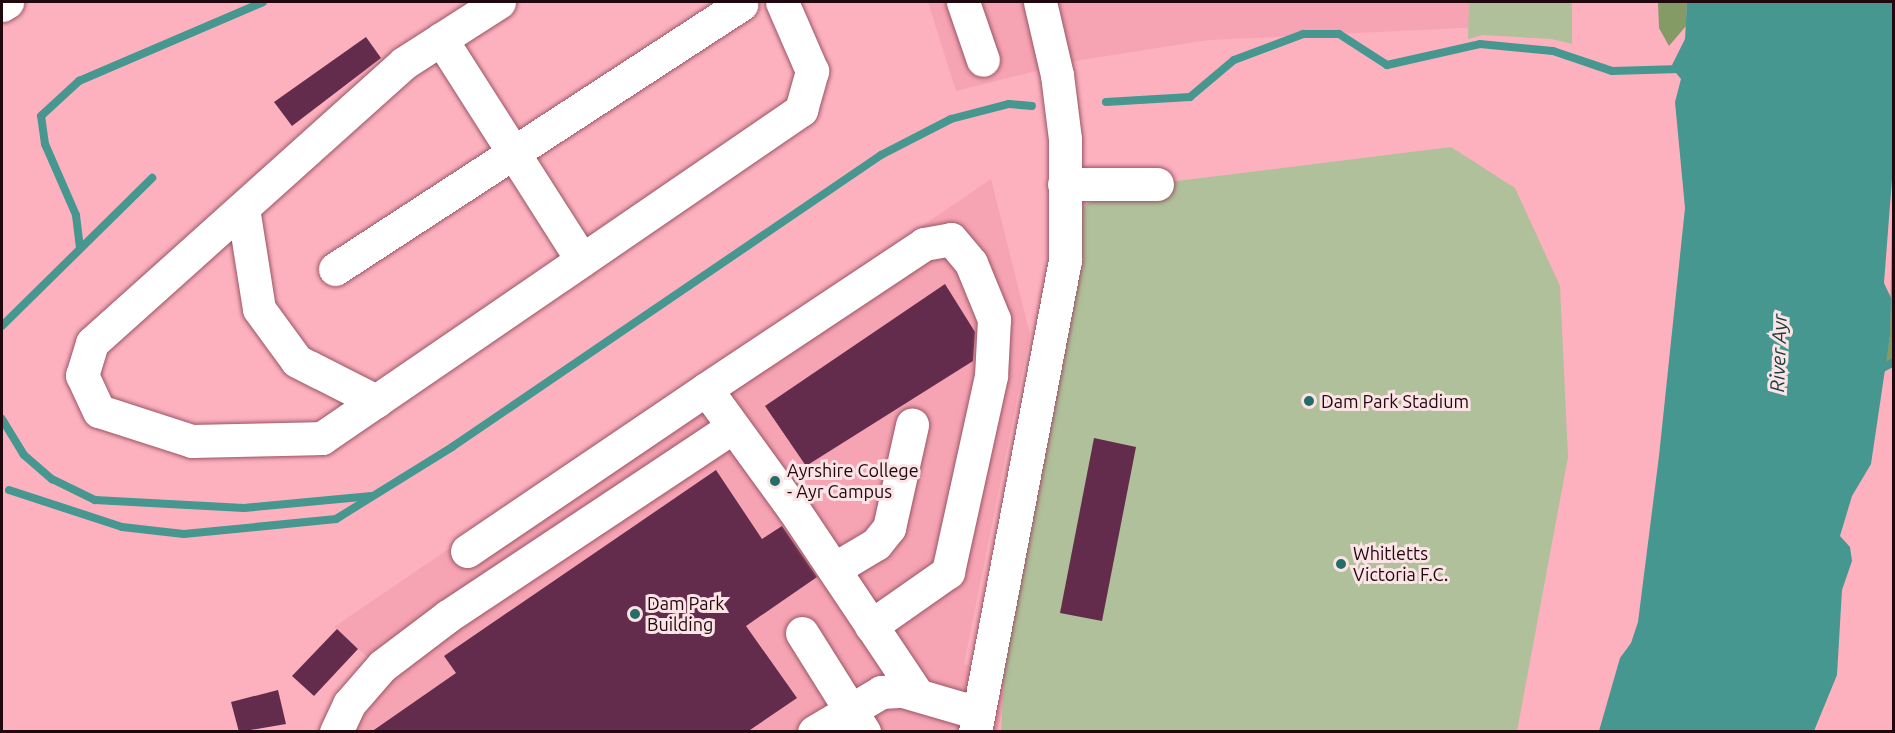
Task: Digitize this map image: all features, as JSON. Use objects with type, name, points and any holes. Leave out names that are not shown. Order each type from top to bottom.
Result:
[{"type":"street","points":[[2,5],[7,2]]},
{"type":"street","points":[[499,2],[404,63],[92,343],[82,375],[99,411],[192,441],[322,438],[801,110],[812,70],[782,2]]},
{"type":"street","points":[[963,2],[983,60]]},
{"type":"street","points":[[814,732],[857,720],[881,692],[916,694],[977,722],[1065,261],[1065,139],[1057,75],[1040,2]]},
{"type":"street","points":[[335,269],[515,154],[741,4]]},
{"type":"street","points":[[441,39],[582,260]]},
{"type":"street","points":[[1064,184],[1157,184]]},
{"type":"street","points":[[243,208],[259,309],[297,361],[376,401]]},
{"type":"street","points":[[467,550],[924,244],[951,239],[971,263],[994,319],[991,376],[948,572],[871,626]]},
{"type":"street","points":[[706,388],[834,569],[916,694]]},
{"type":"street","points":[[834,569],[876,544],[889,528],[912,425]]},
{"type":"street","points":[[336,732],[349,704],[382,666],[448,616],[732,427]]},
{"type":"street","points":[[802,633],[857,720]]},
{"type":"shaded area","points":[[928,2],[1530,2],[1528,25],[1208,40],[1081,60],[956,91]]},
{"type":"shaded area","name":"Ayrshire College - Ayr Campus","points":[[991,179],[1030,334],[964,664],[1009,675],[998,731],[323,732],[375,664],[334,627]]},
{"type":"green space","points":[[1469,2],[1572,2],[1572,44],[1551,39],[1483,35],[1468,39]]},
{"type":"green space","points":[[1658,2],[1687,2],[1686,26],[1669,46],[1659,28]]},
{"type":"green space","name":"Dam Park Stadium","points":[[1451,147],[1515,188],[1560,286],[1568,457],[1517,731],[1001,732],[1005,654],[1083,206],[1120,188]]},
{"type":"green space","points":[[1893,159],[1894,359],[1884,368],[1890,336]]},
{"type":"water","name":"River Ayr","points":[[1687,2],[1893,2],[1893,166],[1884,283],[1891,298],[1890,336],[1871,464],[1852,496],[1840,536],[1850,547],[1852,561],[1842,590],[1837,675],[1814,731],[1599,731],[1620,658],[1631,643],[1638,622],[1659,456],[1685,208],[1675,102],[1681,79],[1671,67],[1685,39]]},
{"type":"building","points":[[366,37],[381,58],[292,126],[274,102]]},
{"type":"building","points":[[945,284],[975,332],[973,361],[806,466],[765,406]]},
{"type":"building","points":[[1094,438],[1136,447],[1102,621],[1060,613]]},
{"type":"building","name":"Dam Park Building","points":[[716,470],[762,539],[782,526],[817,577],[746,626],[797,698],[747,732],[371,732],[456,673],[444,656]]},
{"type":"building","points":[[337,629],[358,649],[314,696],[292,676]]},
{"type":"building","points":[[278,690],[286,724],[239,732],[231,702]]},
{"type":"waterway","points":[[80,248],[76,215],[45,144],[41,116],[79,81],[263,2]]},
{"type":"waterway","points":[[1106,102],[1190,97],[1234,60],[1303,34],[1339,34],[1387,65],[1480,44],[1553,51],[1612,71],[1680,69]]},
{"type":"waterway","points":[[9,490],[122,527],[184,534],[336,519],[452,447],[881,155],[951,119],[1009,104],[1032,106]]},
{"type":"waterway","points":[[2,326],[152,178]]},
{"type":"waterway","points":[[1875,372],[1894,362]]},
{"type":"waterway","points":[[2,419],[24,455],[52,479],[95,500],[244,508],[371,496]]},
{"type":"place","name":"Dam Park Stadium","points":[[1309,401]]},
{"type":"place","name":"Ayrshire College - Ayr Campus","points":[[775,481]]},
{"type":"place","name":"Whitletts Victoria F.C.","points":[[1341,564]]},
{"type":"place","name":"Dam Park Building","points":[[635,614]]}]
